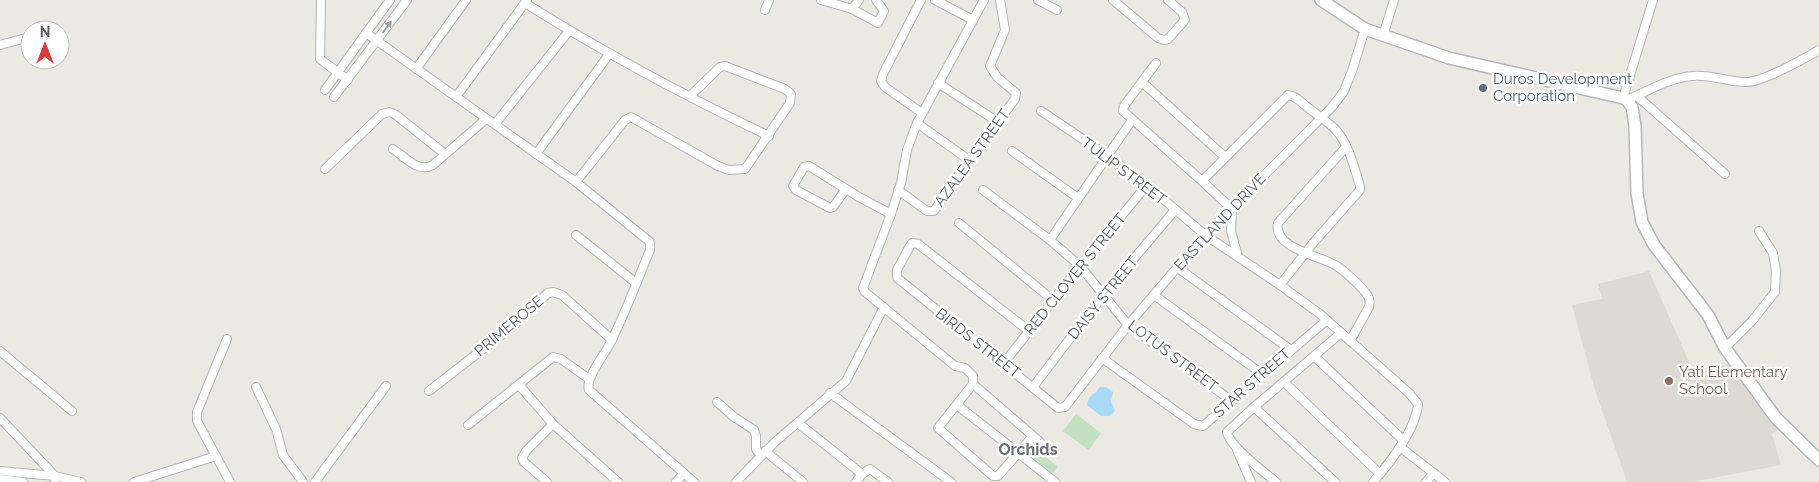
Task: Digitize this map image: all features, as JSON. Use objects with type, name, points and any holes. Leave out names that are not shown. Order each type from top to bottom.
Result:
[{"type":"street","points":[[321,0],[319,54],[322,62],[348,80]]},
{"type":"street","points":[[325,90],[390,0]]},
{"type":"street","points":[[334,97],[407,0]]},
{"type":"street","points":[[416,68],[466,0]]},
{"type":"street","points":[[765,10],[769,0]]},
{"type":"street","points":[[821,0],[852,9],[878,23],[884,12],[876,0]]},
{"type":"street","points":[[852,9],[859,0]]},
{"type":"street","points":[[921,0],[881,81],[886,87],[922,113]]},
{"type":"street","points":[[935,0],[973,20]]},
{"type":"street","points":[[984,0],[917,124],[891,214],[863,286],[865,292],[955,366],[962,366],[973,376],[973,384],[938,428],[993,476],[998,476],[1033,436]]},
{"type":"street","name":"AZALEA STREET","points":[[898,190],[931,212],[937,207],[1017,95],[997,78],[990,66],[1005,30],[1000,0]]},
{"type":"street","points":[[1038,0],[1057,10]]},
{"type":"street","points":[[1113,0],[1161,39],[1168,39],[1184,23],[1185,18],[1182,12],[1168,0]]},
{"type":"street","points":[[1321,0],[1365,29],[1449,58],[1629,98],[1726,174]]},
{"type":"street","points":[[1383,36],[1394,0]]},
{"type":"street","points":[[1653,0],[1629,98],[1635,126],[1637,193],[1642,222],[1654,245],[1708,315],[1725,348],[1776,418],[1819,460]]},
{"type":"street","points":[[456,97],[526,2],[569,31],[713,110],[769,136]]},
{"type":"street","name":"EASTLAND DRIVE","points":[[1060,409],[1065,408],[1128,325],[1205,235],[1321,118],[1344,92],[1365,29]]},
{"type":"street","points":[[495,124],[569,31]]},
{"type":"street","points":[[366,33],[576,182],[650,242],[650,250],[612,340],[589,379],[589,390],[694,482]]},
{"type":"street","points":[[0,46],[20,40]]},
{"type":"street","points":[[1629,98],[1673,80],[1692,76],[1711,76],[1730,81],[1748,82],[1778,72],[1819,50]]},
{"type":"street","points":[[536,154],[610,53]]},
{"type":"street","points":[[1156,63],[1123,109],[1124,113],[1232,209],[1231,231],[1238,257]]},
{"type":"street","points":[[576,182],[625,120],[632,117],[718,166],[729,170],[745,170],[790,103],[790,94],[785,89],[725,66],[720,67],[690,96]]},
{"type":"street","points":[[938,82],[998,122]]},
{"type":"street","points":[[1142,82],[1225,157]]},
{"type":"street","points":[[1202,181],[1288,95],[1294,96],[1334,128],[1346,147],[1360,190],[1280,285]]},
{"type":"street","name":"TULIP STREET","points":[[1041,110],[1108,156],[1146,185],[1205,235],[1280,285],[1327,320],[1409,393],[1418,404],[1417,413],[1402,443]]},
{"type":"street","points":[[325,170],[382,114],[390,112],[445,154]]},
{"type":"street","points":[[393,149],[416,166],[423,168],[433,165],[486,118]]},
{"type":"street","points":[[1050,240],[1132,120]]},
{"type":"street","points":[[917,124],[969,160]]},
{"type":"street","points":[[1346,147],[1278,223],[1277,229],[1282,238],[1305,254],[1334,264],[1369,298],[1369,307],[1350,341]]},
{"type":"street","points":[[1012,151],[1078,198]]},
{"type":"street","points":[[846,189],[833,208],[830,208],[796,190],[793,186],[806,166],[891,214]]},
{"type":"street","name":"RED CLOVER STREET","points":[[1004,363],[1146,185]]},
{"type":"street","name":"LOTUS STREET","points":[[983,190],[1050,240],[1080,266],[1128,325],[1232,401]]},
{"type":"street","name":"DAISY STREET","points":[[1033,387],[1104,294],[1175,210]]},
{"type":"street","points":[[959,223],[1054,301]]},
{"type":"street","points":[[1725,348],[1752,321],[1775,292],[1776,271],[1773,253],[1758,231]]},
{"type":"street","points":[[576,235],[636,283]]},
{"type":"street","name":"BIRDS STREET","points":[[1029,332],[918,244],[910,246],[897,270],[897,278],[1060,409]]},
{"type":"street","points":[[1178,268],[1291,350]]},
{"type":"street","name":"PRIMEROSE","points":[[429,391],[514,325],[548,293],[553,292],[562,295],[612,340]]},
{"type":"street","points":[[1154,295],[1262,374]]},
{"type":"street","points":[[736,482],[763,454],[848,377],[884,307]]},
{"type":"street","name":"STAR STREET","points":[[1102,358],[1197,426],[1203,426],[1327,320]]},
{"type":"street","points":[[1276,482],[1236,446],[1228,437],[1227,432],[1341,333]]},
{"type":"street","points":[[227,339],[197,412],[197,421],[230,482]]},
{"type":"street","points":[[0,351],[72,411]]},
{"type":"street","points":[[468,425],[554,357],[561,359],[589,379]]},
{"type":"street","points":[[1315,357],[1402,443],[1445,482]]},
{"type":"street","points":[[1284,382],[1380,474]]},
{"type":"street","points":[[973,384],[1040,442]]},
{"type":"street","points":[[519,385],[553,424],[618,482]]},
{"type":"street","points":[[315,482],[386,386]]},
{"type":"street","points":[[256,387],[276,429],[283,455],[302,482]]},
{"type":"street","points":[[830,394],[951,482]]},
{"type":"street","points":[[717,402],[734,417],[754,430],[756,448],[803,482]]},
{"type":"street","points":[[957,405],[1055,482]]},
{"type":"street","points":[[1254,407],[1335,482]]},
{"type":"street","points":[[0,418],[55,479]]},
{"type":"street","points":[[798,423],[862,474]]},
{"type":"street","points":[[546,482],[522,458],[526,451],[553,424]]},
{"type":"street","points":[[1373,482],[1402,443]]},
{"type":"street","points":[[1236,446],[1251,482]]},
{"type":"street","points":[[134,482],[216,456]]},
{"type":"street","points":[[856,482],[868,469],[872,469],[888,482]]},
{"type":"street","points":[[0,471],[81,482]]},
{"type":"street","points":[[676,482],[684,473]]},
{"type":"street","points":[[1426,482],[1434,473]]},
{"type":"street","points":[[0,479],[23,482]]},
{"type":"shaded area","name":"Yati Elementary School","points":[[1649,271],[1693,371],[1734,363],[1778,429],[1772,434],[1781,465],[1691,482],[1627,482],[1595,390],[1572,305],[1602,299],[1598,284]]},
{"type":"green space","points":[[1076,414],[1101,433],[1089,450],[1063,431]]},
{"type":"green space","points":[[1034,447],[1058,467],[1050,476],[1026,456]]},
{"type":"water","points":[[1100,387],[1106,387],[1113,392],[1111,402],[1115,410],[1111,416],[1101,416],[1087,405],[1089,398]]},
{"type":"place","name":"Duros Development Corporation","points":[[1483,88]]},
{"type":"place","name":"Yati Elementary School","points":[[1669,381]]},
{"type":"district","name":"Orchids","points":[[1028,449]]}]
